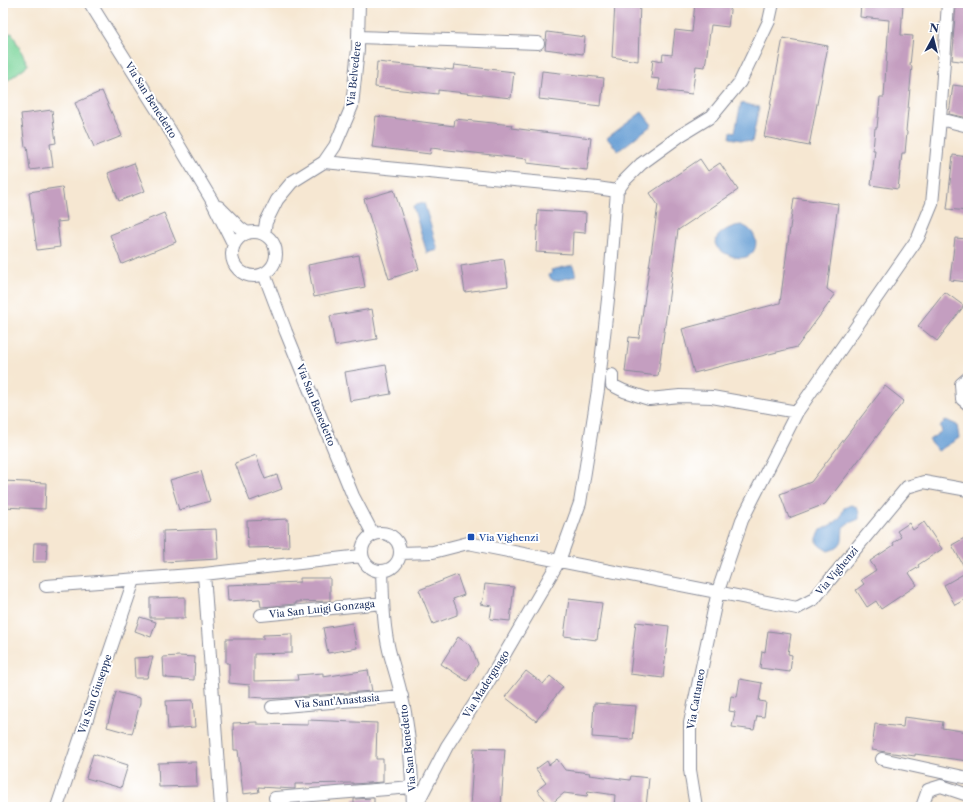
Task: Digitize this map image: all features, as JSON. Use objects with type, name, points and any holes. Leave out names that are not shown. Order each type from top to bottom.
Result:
[{"type":"street","name":"Via San Benedetto","points":[[90,3],[211,199],[234,245],[232,256],[236,266],[243,273],[254,276],[264,274],[353,496],[373,534]]},
{"type":"street","points":[[358,37],[359,3]]},
{"type":"street","points":[[324,162],[617,191],[624,181],[641,164],[681,135],[712,116],[740,82],[769,21],[773,3]]},
{"type":"street","name":"Via Cattaneo","points":[[696,807],[690,770],[690,723],[718,591],[742,520],[797,412],[918,238],[932,204],[940,119],[948,3]]},
{"type":"street","name":"Via Belvedere","points":[[264,234],[266,222],[277,200],[292,182],[324,162],[335,146],[352,106],[358,37],[538,43]]},
{"type":"street","points":[[940,119],[968,126]]},
{"type":"street","name":"Via Madergnago","points":[[413,807],[419,800],[447,746],[486,686],[559,561],[580,503],[594,417],[610,281],[617,191]]},
{"type":"street","name":"Via San Benedetto","points":[[211,199],[247,233]]},
{"type":"street","points":[[234,245],[239,238],[247,233],[255,232],[264,234],[270,238],[274,243],[276,257],[270,270],[264,274]]},
{"type":"street","points":[[612,375],[612,385],[624,391],[649,399],[680,396],[712,397],[797,412]]},
{"type":"street","points":[[968,378],[961,384],[962,399],[968,404]]},
{"type":"street","name":"Via Vighenzi","points":[[400,553],[433,552],[468,543],[718,591],[797,608],[814,599],[907,487],[924,482],[968,490]]},
{"type":"street","points":[[381,532],[389,534],[395,539],[399,546],[400,553],[396,564],[387,570],[372,570],[365,564],[362,556],[362,545],[368,536],[381,532]]},
{"type":"street","points":[[46,586],[204,574],[362,556]]},
{"type":"street","name":"Via San Benedetto","points":[[382,571],[383,603],[389,649],[402,696],[406,719],[413,807]]},
{"type":"street","points":[[204,574],[221,807]]},
{"type":"street","name":"Via San Giuseppe","points":[[57,807],[134,580]]},
{"type":"street","name":"Via San Luigi Gonzaga","points":[[261,615],[383,603]]},
{"type":"street","name":"Via Sant'Anastasia","points":[[272,707],[402,696]]},
{"type":"street","points":[[882,759],[968,778]]},
{"type":"street","points":[[922,807],[928,790],[941,786],[968,795]]},
{"type":"street","points":[[275,798],[412,787]]},
{"type":"green space","points":[[12,33],[28,65],[3,84],[3,35]]},
{"type":"water","points":[[741,103],[759,107],[752,142],[730,138],[731,131],[735,132]]},
{"type":"water","points":[[642,112],[652,125],[618,151],[607,138]]},
{"type":"water","points":[[424,203],[438,250],[427,253],[413,206]]},
{"type":"water","points":[[741,225],[749,229],[754,235],[756,242],[755,249],[751,254],[745,257],[736,257],[718,249],[715,242],[719,235],[729,228]]},
{"type":"water","points":[[573,265],[576,276],[555,281],[551,279],[549,275],[552,273],[551,270]]},
{"type":"water","points":[[946,420],[957,425],[959,438],[938,451],[929,440],[942,431],[940,426]]},
{"type":"water","points":[[851,505],[857,507],[859,519],[843,527],[842,541],[837,548],[828,551],[817,543],[817,538],[821,530],[840,518],[844,508]]},
{"type":"building","points":[[615,3],[640,3],[638,61],[612,57]]},
{"type":"building","points":[[695,3],[731,3],[728,27],[711,25],[705,67],[696,66],[692,94],[658,90],[660,79],[651,78],[653,59],[662,61],[663,54],[672,55],[675,30],[692,32]]},
{"type":"building","points":[[861,3],[903,3],[901,35],[913,36],[905,153],[902,153],[898,189],[871,185],[875,150],[873,150],[875,128],[877,128],[880,97],[884,97],[889,20],[860,17]]},
{"type":"building","points":[[956,5],[968,6],[968,62],[952,60]]},
{"type":"building","points":[[547,32],[585,37],[583,54],[545,49]]},
{"type":"building","points":[[783,38],[828,46],[809,146],[764,137]]},
{"type":"building","points":[[377,62],[453,70],[454,65],[514,72],[511,98],[438,90],[438,94],[375,87]]},
{"type":"building","points":[[542,71],[604,78],[601,106],[539,99]]},
{"type":"building","points":[[953,85],[968,87],[968,118],[949,114]]},
{"type":"building","points":[[102,91],[122,136],[94,147],[75,103]]},
{"type":"building","points":[[52,110],[56,143],[50,144],[53,167],[30,170],[27,146],[25,147],[21,114]]},
{"type":"building","points":[[376,116],[454,126],[455,119],[512,125],[511,128],[591,138],[587,170],[527,163],[527,159],[431,148],[430,154],[372,147]]},
{"type":"building","points":[[953,155],[968,157],[968,211],[947,209]]},
{"type":"building","points":[[700,159],[708,171],[720,163],[738,190],[678,230],[658,376],[625,372],[629,337],[639,338],[658,205],[650,193]]},
{"type":"building","points":[[134,163],[145,191],[119,201],[108,173]]},
{"type":"building","points":[[62,187],[67,221],[57,222],[60,247],[37,250],[29,192]]},
{"type":"building","points":[[394,190],[419,269],[389,279],[364,199]]},
{"type":"building","points":[[794,198],[838,204],[827,289],[835,295],[797,347],[694,373],[682,329],[780,303]]},
{"type":"building","points":[[538,210],[586,213],[585,233],[573,232],[572,254],[536,252]]},
{"type":"building","points":[[164,213],[176,242],[122,264],[110,235]]},
{"type":"building","points":[[955,238],[968,239],[968,282],[950,280]]},
{"type":"building","points":[[359,255],[365,287],[314,297],[308,265]]},
{"type":"building","points":[[504,259],[508,286],[465,292],[461,266]]},
{"type":"building","points":[[945,292],[964,306],[937,341],[918,326]]},
{"type":"building","points":[[372,309],[377,339],[335,346],[330,316]]},
{"type":"building","points":[[386,365],[391,394],[350,401],[345,372]]},
{"type":"building","points":[[885,386],[904,401],[825,504],[789,518],[780,494],[811,482]]},
{"type":"building","points":[[256,455],[265,479],[277,475],[282,489],[250,501],[235,463]]},
{"type":"building","points":[[201,471],[210,501],[179,510],[170,480]]},
{"type":"building","points":[[3,481],[46,483],[45,509],[3,507]]},
{"type":"building","points":[[288,519],[289,547],[248,548],[247,521]]},
{"type":"building","points":[[924,522],[942,549],[909,573],[917,585],[881,609],[876,601],[867,607],[856,590],[864,584],[861,580],[876,570],[870,561],[894,545],[893,543],[901,537],[897,531],[909,523],[913,530]]},
{"type":"building","points":[[216,529],[218,559],[164,562],[163,531]]},
{"type":"building","points":[[968,536],[968,598],[955,605],[944,585],[967,572],[952,545]]},
{"type":"building","points":[[34,543],[47,543],[46,562],[33,562]]},
{"type":"building","points":[[457,575],[464,595],[453,599],[457,610],[457,615],[433,624],[419,590]]},
{"type":"building","points":[[300,578],[330,578],[330,601],[296,602],[296,604],[261,607],[260,599],[228,601],[227,585],[300,582]]},
{"type":"building","points":[[485,584],[514,587],[510,621],[490,619],[492,606],[480,604],[483,600]]},
{"type":"building","points":[[185,597],[185,618],[150,618],[150,598]]},
{"type":"building","points":[[569,599],[602,603],[597,640],[564,636]]},
{"type":"building","points":[[140,617],[156,622],[151,637],[135,631]]},
{"type":"building","points":[[636,622],[669,626],[663,678],[630,674]]},
{"type":"building","points":[[352,623],[357,648],[328,653],[323,628]]},
{"type":"building","points":[[768,631],[791,634],[788,654],[792,655],[790,672],[760,668],[762,651],[765,652]]},
{"type":"building","points":[[292,634],[292,653],[254,654],[254,681],[298,680],[297,675],[323,673],[323,677],[368,670],[372,691],[263,699],[250,697],[250,685],[229,683],[229,663],[226,663],[226,639],[263,639],[263,635]]},
{"type":"building","points":[[458,637],[471,646],[478,664],[467,681],[441,664]]},
{"type":"building","points":[[153,657],[147,678],[135,678],[134,658]]},
{"type":"building","points":[[163,657],[195,657],[194,680],[164,677]]},
{"type":"building","points":[[526,671],[543,684],[550,676],[563,687],[536,721],[505,697]]},
{"type":"building","points":[[740,679],[762,683],[759,701],[766,702],[764,717],[757,716],[754,730],[732,727],[735,712],[729,711],[731,696],[737,697]]},
{"type":"building","points":[[116,692],[140,698],[132,734],[107,727]]},
{"type":"building","points":[[193,700],[195,727],[168,729],[166,701]]},
{"type":"building","points":[[594,703],[636,706],[633,740],[592,737]]},
{"type":"building","points":[[904,717],[943,722],[942,728],[968,732],[968,761],[872,750],[875,724],[903,727]]},
{"type":"building","points":[[308,720],[377,723],[376,759],[383,759],[383,782],[353,784],[295,784],[295,789],[258,787],[259,792],[243,794],[238,750],[234,750],[233,723],[257,722],[257,724],[308,725]]},
{"type":"building","points":[[474,748],[505,749],[501,807],[470,807]]},
{"type":"building","points":[[93,754],[128,765],[121,788],[86,778]]},
{"type":"building","points":[[557,759],[565,770],[590,773],[589,775],[630,780],[631,776],[649,778],[646,807],[614,807],[615,795],[588,791],[587,796],[564,793],[550,805],[537,790],[546,783],[536,769],[547,761],[549,765]]},
{"type":"building","points":[[196,762],[197,786],[159,787],[158,763]]},
{"type":"building","points":[[374,798],[374,807],[354,807],[354,799]]},
{"type":"place","name":"Via Vighenzi","points":[[471,537]]}]
